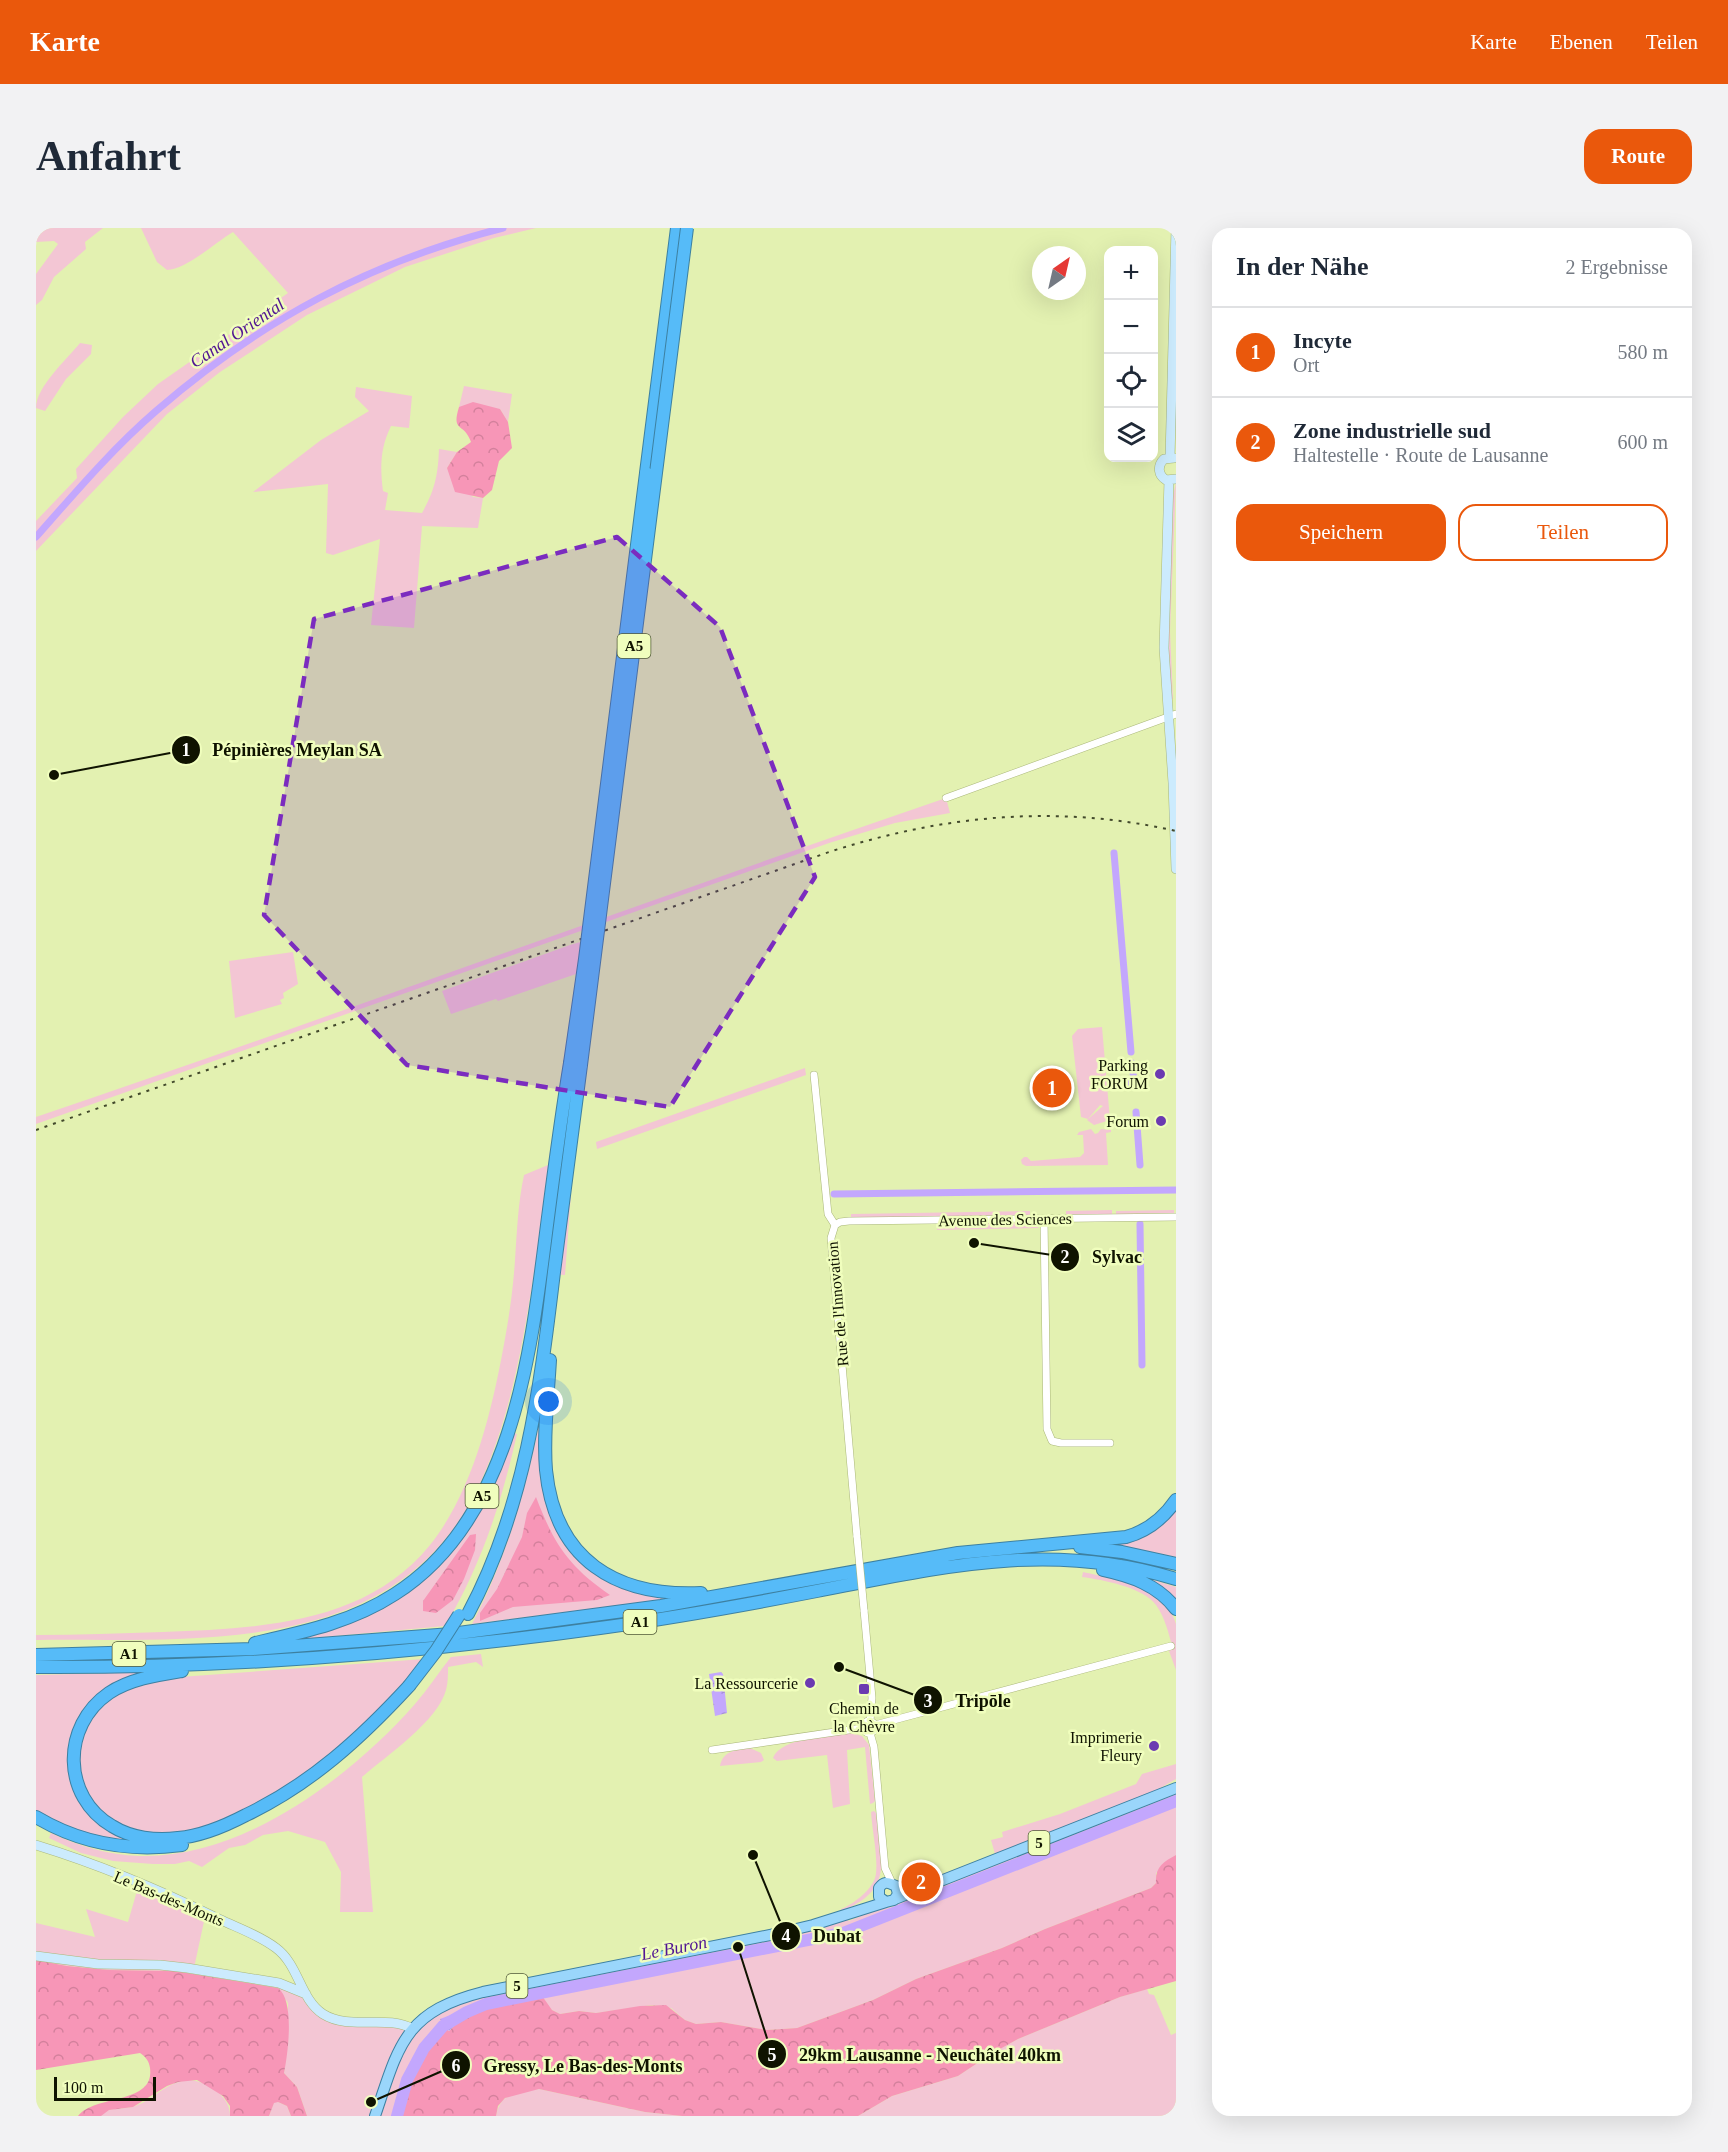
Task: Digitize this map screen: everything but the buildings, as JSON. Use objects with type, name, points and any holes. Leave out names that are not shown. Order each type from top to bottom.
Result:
[{"type":"highway","name":"A5","points":[[36,1817],[74,1836],[127,1848],[173,1847],[217,1836],[266,1813],[328,1774],[376,1732],[442,1655],[494,1560],[520,1482],[537,1400],[552,1291],[548,1271],[548,1221],[585,959],[677,228]]},
{"type":"highway","name":"A5","points":[[221,1651],[318,1629],[365,1611],[411,1583],[451,1545],[472,1515],[501,1449],[548,1271],[687,228]]},
{"type":"highway","points":[[463,1614],[489,1551],[513,1480],[531,1392],[548,1271]]},
{"type":"highway","points":[[552,1291],[551,1355],[545,1440],[546,1469],[554,1506],[570,1540],[587,1561],[601,1572],[636,1588],[674,1594],[753,1591]]},
{"type":"highway","points":[[1008,1547],[1134,1535],[1157,1522],[1176,1500]]},
{"type":"highway","name":"A1","points":[[36,1655],[221,1651],[451,1634],[611,1614],[753,1591],[939,1556],[1008,1547],[1084,1548],[1122,1552],[1176,1564]]},
{"type":"highway","points":[[1024,1559],[1088,1567],[1131,1578],[1157,1590],[1176,1609]]},
{"type":"highway","name":"A1","points":[[36,1667],[251,1661],[400,1651],[562,1633],[726,1608],[976,1562],[1024,1559],[1102,1563],[1176,1579]]},
{"type":"highway","points":[[251,1661],[144,1678],[121,1686],[96,1704],[79,1728],[74,1748],[73,1764],[80,1792],[88,1806],[99,1817],[120,1831],[154,1839],[188,1837],[221,1827],[269,1803],[322,1769],[414,1686]]},
{"type":"main road","name":"5","points":[[375,2116],[395,2060],[412,2029],[435,2009],[469,1996],[813,1925],[923,1888],[1176,1788]]},
{"type":"main road","name":"5","points":[[846,1914],[887,1886],[923,1888]]},
{"type":"main road","points":[[887,1886],[898,1894],[891,1900],[879,1897],[887,1886]]},
{"type":"street","points":[[1176,228],[1173,458],[1164,459],[1159,467],[1161,476],[1173,479],[1164,648],[1172,716],[1176,869]]},
{"type":"street","points":[[946,798],[1172,716]]},
{"type":"street","name":"Rue de l'Innovation","points":[[814,1075],[828,1214],[835,1225],[831,1238],[872,1698],[872,1723]]},
{"type":"street","name":"Avenue des Sciences","points":[[835,1225],[843,1222],[1176,1216]]},
{"type":"street","points":[[1044,1218],[1047,1429],[1052,1441],[1110,1443]]},
{"type":"street","points":[[862,1728],[865,1722],[872,1723],[1171,1646]]},
{"type":"street","points":[[870,1733],[874,1730],[872,1723]]},
{"type":"street","points":[[862,1728],[865,1732],[870,1733]]},
{"type":"street","points":[[712,1749],[862,1728]]},
{"type":"street","points":[[870,1733],[874,1747],[887,1886]]},
{"type":"street","name":"Le Bas-des-Monts","points":[[36,1845],[197,1908],[271,1944],[293,1967],[306,1994],[318,2010],[331,2018],[393,2023],[412,2029]]},
{"type":"street","points":[[885,1868],[887,1886]]},
{"type":"street","points":[[36,1956],[98,1964],[173,1966],[287,1985],[306,1994]]},
{"type":"street","points":[[287,1985],[293,1967]]},
{"type":"highlighted area","points":[[617,537],[720,627],[815,877],[670,1107],[407,1065],[264,915],[314,619]]},
{"type":"shaded area","points":[[36,228],[103,228],[85,242],[86,249],[54,277],[42,300],[36,305],[36,274],[58,244],[54,241],[36,242]]},
{"type":"shaded area","points":[[141,228],[536,228],[494,238],[405,267],[307,315],[220,372],[167,414],[36,551],[36,521],[77,478],[76,469],[123,417],[158,384],[288,293],[233,232],[192,260],[167,270],[157,262]]},
{"type":"shaded area","points":[[80,343],[92,345],[91,354],[66,379],[45,411],[36,408],[37,400],[46,382]]},
{"type":"shaded area","points":[[464,386],[512,394],[508,422],[500,409],[459,407]]},
{"type":"shaded area","points":[[356,387],[412,396],[409,428],[391,426],[383,450],[381,466],[383,491],[388,493],[385,510],[422,513],[435,482],[439,449],[457,452],[447,468],[473,497],[483,498],[478,528],[422,526],[414,628],[371,625],[380,539],[333,555],[326,553],[328,484],[253,492],[321,440],[369,411],[355,397]]},
{"type":"shaded area","points":[[1176,483],[1170,631],[1173,699],[1171,699],[1167,640],[1172,500]]},
{"type":"shaded area","points":[[946,798],[950,813],[895,823],[829,843],[36,1124],[36,1117]]},
{"type":"shaded area","points":[[604,935],[574,1153],[565,1275],[534,1273],[520,1351],[501,1429],[482,1479],[447,1538],[402,1580],[349,1609],[291,1626],[229,1636],[36,1640],[36,1635],[236,1628],[308,1617],[342,1607],[374,1592],[404,1572],[430,1545],[457,1503],[485,1429],[510,1308],[524,1175],[548,1165],[576,974],[498,1001],[496,999],[451,1014],[442,991]]},
{"type":"shaded area","points":[[293,952],[298,984],[283,993],[284,998],[280,1000],[282,1004],[235,1018],[229,961]]},
{"type":"shaded area","points":[[1102,1027],[1110,1120],[1094,1125],[1087,1120],[1103,1106],[1100,1105],[1088,1119],[1081,1117],[1072,1036],[1078,1029]]},
{"type":"shaded area","points":[[805,1068],[806,1075],[597,1149],[596,1142]]},
{"type":"shaded area","points":[[1091,1129],[1095,1134],[1101,1129],[1111,1130],[1106,1133],[1108,1165],[1026,1166],[1022,1164],[1021,1160],[1024,1157],[1031,1161],[1080,1157],[1084,1153],[1083,1135],[1077,1135],[1079,1132]]},
{"type":"shaded area","points":[[1112,1210],[1112,1214],[1066,1215],[1066,1211]]},
{"type":"shaded area","points":[[1174,1210],[1174,1213],[1116,1214],[1116,1211]]},
{"type":"shaded area","points":[[1030,1211],[1030,1215],[851,1218],[851,1214]]},
{"type":"shaded area","points":[[1030,1222],[1039,1228],[937,1230],[937,1224]]},
{"type":"shaded area","points":[[543,1406],[543,1467],[580,1558],[668,1596],[668,1599],[472,1624],[496,1572],[515,1518],[531,1462]]},
{"type":"shaded area","points":[[511,1432],[517,1434],[489,1533],[480,1557],[445,1626],[291,1640],[404,1594],[434,1570],[459,1543],[469,1528]]},
{"type":"shaded area","points":[[1176,1504],[1176,1557],[1113,1544],[1120,1541]]},
{"type":"shaded area","points":[[1083,1572],[1137,1587],[1162,1601],[1176,1624],[1176,1670],[1169,1651],[1173,1649],[1168,1632],[1156,1605],[1142,1593],[1111,1582],[1082,1577]]},
{"type":"shaded area","points":[[1150,1579],[1176,1587],[1176,1603],[1149,1582]]},
{"type":"shaded area","points":[[481,1654],[483,1667],[476,1662],[448,1667],[446,1690],[433,1714],[410,1737],[362,1777],[373,1912],[340,1912],[341,1872],[325,1842],[288,1831],[263,1835],[245,1845],[229,1848],[202,1867],[189,1861],[175,1864],[153,1864],[113,1861],[81,1853],[49,1838],[51,1833],[94,1849],[139,1856],[178,1853],[216,1844],[254,1829],[291,1809],[359,1759],[415,1704],[451,1657]]},
{"type":"shaded area","points":[[424,1659],[369,1720],[331,1753],[289,1784],[245,1810],[201,1827],[159,1833],[122,1825],[97,1805],[82,1778],[79,1762],[80,1747],[91,1717],[109,1700],[130,1688],[180,1677]]},
{"type":"shaded area","points":[[148,1672],[81,1719],[79,1795],[138,1844],[87,1835],[36,1812],[36,1675]]},
{"type":"shaded area","points":[[851,1733],[862,1736],[869,1745],[875,1801],[870,1804],[865,1747],[847,1750],[850,1804],[833,1808],[827,1755],[777,1761],[773,1758],[778,1751],[796,1742]]},
{"type":"shaded area","points":[[750,1748],[761,1753],[764,1760],[720,1766],[727,1754]]},
{"type":"shaded area","points":[[1176,1764],[1176,1779],[1143,1798],[932,1878],[995,1854],[991,1840],[1003,1837],[1002,1832],[1060,1814],[1136,1784],[1142,1774]]},
{"type":"shaded area","points":[[1176,1791],[1176,1855],[1156,1873],[1156,1883],[1151,1888],[1002,1948],[916,1979],[873,2000],[797,2028],[767,2030],[721,2022],[696,2024],[685,2020],[671,2008],[652,2005],[596,2013],[579,2011],[560,2014],[546,2004],[486,2004],[458,2017],[449,2031],[443,2027],[426,2047],[404,2091],[397,2116],[307,2116],[297,2087],[284,2073],[288,2036],[288,2003],[278,1988],[175,1971],[110,1970],[36,1960],[36,1923],[95,1937],[86,1909],[128,1922],[139,1884],[206,1912],[194,1968],[294,1988],[325,2015],[408,2026],[442,2006],[849,1921],[879,1908],[893,1907],[907,1899],[914,1898],[914,1895]]},
{"type":"shaded area","points":[[874,1811],[880,1845],[881,1872],[870,1893],[858,1903],[841,1911],[863,1895],[875,1879],[876,1859],[871,1812]]},
{"type":"shaded area","points":[[1147,1989],[1149,1994],[1154,1995],[1171,2035],[1176,2033],[1176,2116],[858,2116],[892,2096],[958,2076],[1018,2039],[1120,1997]]},
{"type":"shaded area","points":[[187,2080],[202,2083],[216,2090],[226,2102],[230,2116],[101,2116],[107,2111],[139,2105],[171,2085]]},
{"type":"shaded area","points":[[539,2089],[645,2112],[682,2116],[496,2116],[498,2108],[506,2098]]},
{"type":"shaded area","points":[[274,2102],[287,2106],[291,2116],[269,2116]]},
{"type":"green space","points":[[473,402],[500,409],[508,422],[512,448],[499,461],[492,490],[483,498],[455,492],[447,468],[457,452],[471,442],[457,424],[457,415],[459,407]]},
{"type":"green space","points":[[536,1497],[549,1528],[564,1553],[583,1574],[610,1595],[597,1600],[513,1607],[480,1621],[480,1613],[497,1589],[522,1537],[527,1513]]},
{"type":"green space","points":[[476,1534],[475,1550],[453,1600],[436,1613],[423,1611],[423,1601],[470,1535]]},
{"type":"green space","points":[[1176,1855],[1176,1981],[1120,1997],[1018,2039],[958,2076],[892,2096],[858,2116],[682,2116],[645,2112],[539,2089],[505,2098],[498,2106],[496,2116],[397,2116],[404,2091],[426,2046],[443,2026],[449,2031],[459,2021],[457,2017],[486,2004],[540,1993],[552,2010],[560,2014],[579,2011],[596,2013],[640,2006],[666,2005],[685,2020],[696,2024],[721,2022],[767,2030],[797,2028],[873,2000],[916,1979],[1002,1948],[1151,1888],[1156,1883],[1157,1873],[1161,1866]]},
{"type":"green space","points":[[36,1960],[110,1970],[175,1971],[278,1988],[287,2004],[289,2028],[284,2073],[297,2087],[307,2116],[291,2116],[287,2106],[278,2102],[274,2103],[269,2116],[230,2116],[230,2106],[223,2096],[197,2080],[167,2086],[133,2107],[109,2110],[101,2116],[78,2116],[97,2104],[134,2094],[143,2088],[149,2080],[150,2066],[147,2059],[140,2053],[36,2070]]},
{"type":"water","points":[[721,1672],[727,1713],[715,1716],[709,1674]]},
{"type":"water","points":[[456,2013],[459,2021],[449,2031],[440,2019]]},
{"type":"waterway","name":"Canal Oriental","points":[[36,537],[124,441],[156,411],[235,349],[318,298],[362,277],[407,258],[503,228]]},
{"type":"waterway","points":[[1114,853],[1131,1052]]},
{"type":"waterway","points":[[1126,1083],[1134,1082],[1132,1063]]},
{"type":"waterway","points":[[1136,1112],[1140,1165]]},
{"type":"waterway","points":[[834,1194],[1176,1190]]},
{"type":"waterway","points":[[1140,1224],[1142,1365]]},
{"type":"waterway","name":"Le Buron","points":[[397,2116],[407,2080],[424,2048],[443,2026],[486,2004],[843,1933],[1176,1801]]},
{"type":"railway","points":[[36,1130],[829,852],[872,839],[958,822],[1044,816],[1088,818],[1176,831]]},
{"type":"place","name":"Pépinières Meylan SA","points":[[54,775]]},
{"type":"place","name":"Parking FORUM","points":[[1160,1074]]},
{"type":"place","name":"Incyte","points":[[1052,1088]]},
{"type":"place","name":"Forum","points":[[1161,1121]]},
{"type":"place","name":"Sylvac","points":[[974,1243]]},
{"type":"place","name":"Tripōle","points":[[839,1667]]},
{"type":"place","name":"La Ressourcerie","points":[[810,1683]]},
{"type":"place","name":"Chemin de la Chèvre","points":[[864,1689]]},
{"type":"place","name":"Imprimerie Fleury","points":[[1154,1746]]},
{"type":"place","name":"Dubat","points":[[753,1855]]},
{"type":"place","name":"Zone industrielle sud","points":[[921,1882]]},
{"type":"place","name":"29km Lausanne - Neuchâtel 40km","points":[[738,1947]]},
{"type":"place","name":"Gressy, Le Bas-des-Monts","points":[[371,2102]]}]
